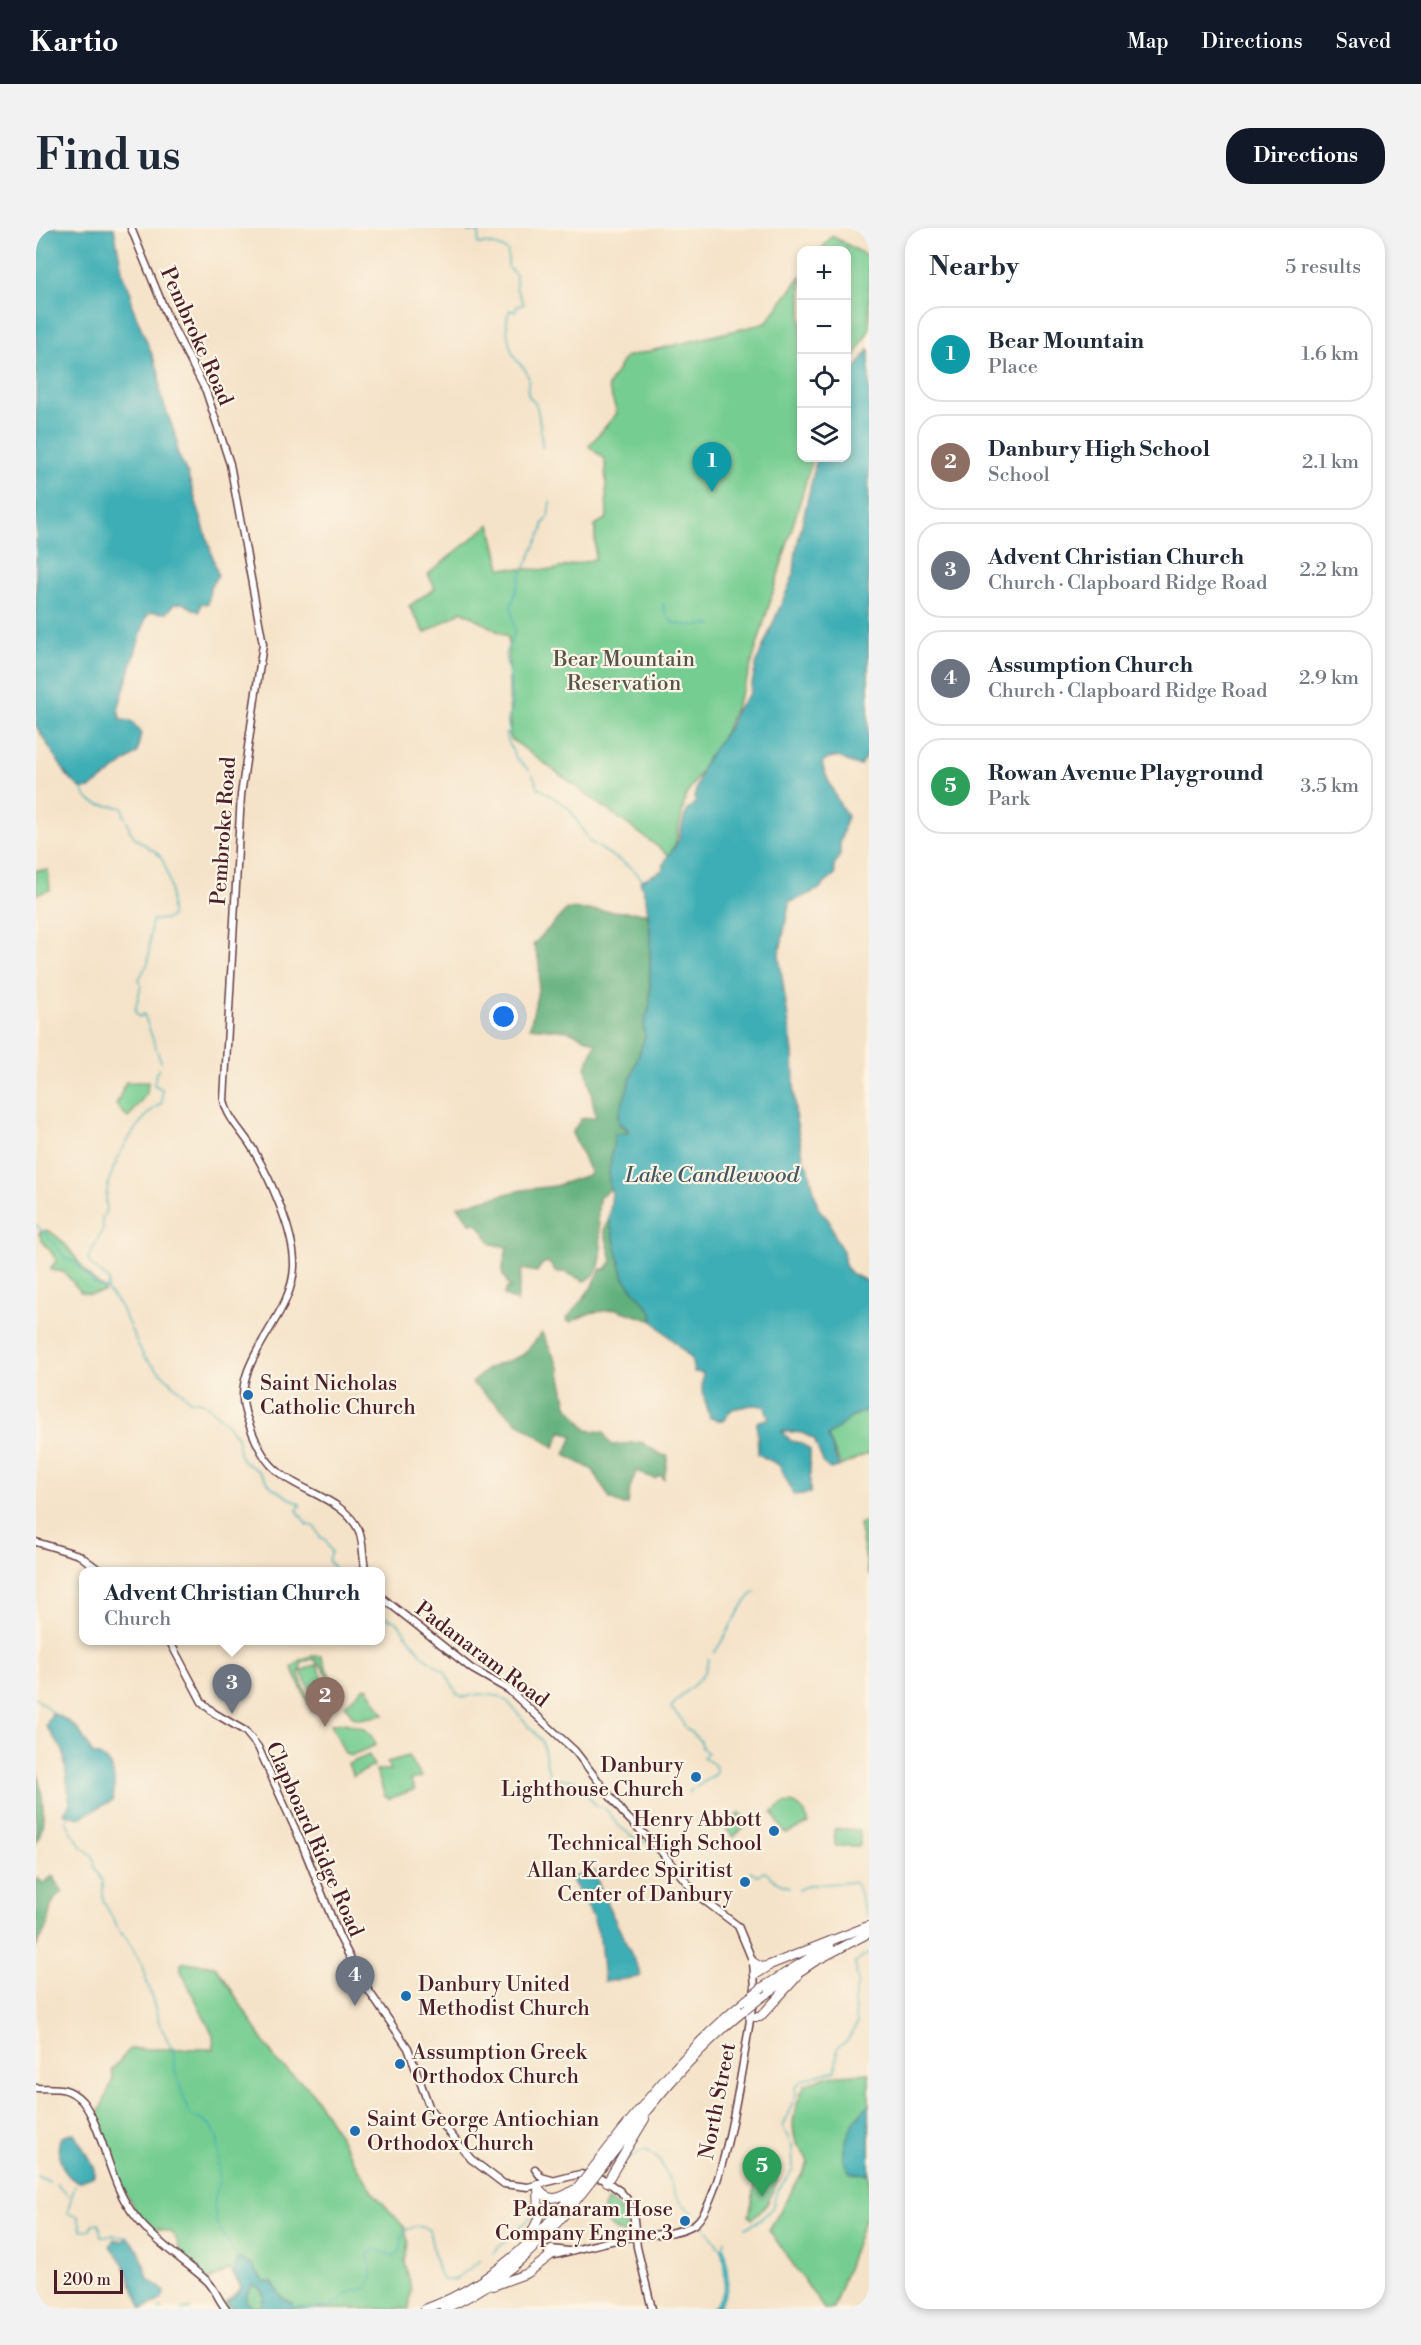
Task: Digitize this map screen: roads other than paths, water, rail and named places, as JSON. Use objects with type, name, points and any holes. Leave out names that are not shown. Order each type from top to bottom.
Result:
[{"type":"highway","points":[[753,1962],[761,1967],[777,1963],[869,1928]]},
{"type":"highway","points":[[747,2014],[760,2017],[799,1975],[869,1928]]},
{"type":"highway","points":[[444,2309],[497,2278],[541,2242],[668,2073],[703,2037],[746,2000],[815,1953],[869,1928]]},
{"type":"highway","points":[[597,2169],[674,2077],[708,2042],[747,2014],[762,1997],[793,1975],[846,1945]]},
{"type":"highway","points":[[755,1975],[777,1963]]},
{"type":"highway","points":[[608,2182],[650,2110],[674,2077]]},
{"type":"highway","points":[[538,2185],[545,2196],[555,2198],[587,2182]]},
{"type":"highway","points":[[424,2309],[482,2288],[497,2278],[535,2230],[539,2212],[538,2185]]},
{"type":"highway","points":[[497,2278],[528,2273],[550,2256]]},
{"type":"main road","name":"Pembroke Road","points":[[131,228],[168,318],[206,391],[230,464],[263,644],[241,795],[224,1100],[228,1113],[264,1170],[291,1240],[294,1266],[289,1293],[246,1376],[244,1406],[267,1460],[276,1469],[336,1507],[353,1522],[361,1540],[365,1567]]},
{"type":"main road","points":[[36,1542],[79,1555],[95,1567]]},
{"type":"main road","name":"Padanaram Road","points":[[385,1599],[472,1668],[516,1696],[575,1751],[622,1813],[657,1846],[697,1895],[734,1923]]},
{"type":"main road","name":"Clapboard Ridge Road","points":[[171,1645],[202,1702],[214,1713],[245,1731],[258,1747],[302,1844],[342,1942],[362,1981],[408,2048],[426,2103],[471,2159],[498,2181],[511,2187],[538,2185]]},
{"type":"main road","name":"North Street","points":[[550,2256],[548,2253],[551,2249],[568,2251],[636,2237],[696,2223],[702,2216],[720,2176],[755,1975],[742,1930],[734,1923]]},
{"type":"main road","points":[[36,2088],[62,2087],[82,2102],[90,2115],[110,2172],[129,2208],[155,2238],[211,2284],[224,2307]]},
{"type":"main road","points":[[535,2169],[541,2177],[555,2180]]},
{"type":"main road","points":[[538,2185],[580,2174],[608,2182],[626,2196],[631,2205],[652,2309]]},
{"type":"water","points":[[36,228],[114,228],[123,276],[131,293],[131,303],[159,372],[160,393],[177,440],[177,452],[188,475],[218,575],[210,587],[208,604],[201,603],[199,612],[183,603],[174,604],[167,613],[151,612],[146,617],[118,709],[121,720],[131,721],[141,732],[137,753],[91,788],[82,789],[68,777],[36,726]]},
{"type":"water","name":"Lake Candlewood","points":[[869,349],[868,752],[861,766],[837,757],[827,759],[822,763],[847,816],[840,843],[840,855],[834,866],[835,874],[819,889],[794,901],[790,900],[779,956],[793,1053],[795,1114],[804,1162],[808,1166],[818,1208],[830,1222],[836,1240],[843,1251],[845,1265],[850,1273],[869,1282],[869,1408],[849,1419],[828,1436],[839,1467],[830,1469],[824,1464],[814,1439],[802,1433],[782,1431],[791,1441],[801,1443],[810,1450],[810,1493],[794,1495],[779,1465],[758,1454],[757,1422],[769,1418],[764,1406],[752,1405],[732,1409],[723,1421],[710,1418],[702,1390],[703,1373],[694,1372],[691,1358],[653,1321],[652,1312],[624,1278],[609,1219],[612,1193],[609,1185],[609,1171],[615,1134],[628,1133],[628,1129],[619,1123],[618,1117],[645,1036],[643,1026],[650,1006],[650,929],[646,899],[640,881],[663,870],[667,858],[678,841],[685,815],[696,802],[694,798],[703,765],[729,727],[736,710],[750,693],[757,661],[794,574],[796,550],[816,462],[851,462],[851,372]]},
{"type":"water","points":[[52,1713],[67,1720],[77,1729],[92,1754],[100,1756],[110,1765],[114,1778],[113,1800],[79,1818],[64,1813],[70,1803],[63,1750],[46,1726]]},
{"type":"water","points":[[595,1871],[600,1889],[639,1970],[641,1975],[639,1977],[604,1982],[600,1939],[593,1917],[571,1878]]},
{"type":"water","points":[[869,2105],[869,2174],[851,2173],[844,2157],[847,2137],[857,2118]]},
{"type":"water","points":[[74,2133],[94,2167],[94,2176],[79,2182],[64,2170],[59,2156],[61,2137]]},
{"type":"water","points":[[127,2237],[139,2250],[148,2278],[165,2292],[161,2300],[142,2309],[123,2263],[110,2246],[114,2239],[124,2241]]},
{"type":"water","points":[[238,2258],[252,2265],[264,2282],[272,2282],[282,2298],[293,2303],[293,2309],[236,2309],[227,2303],[242,2288],[234,2273]],"holes":[[[252,2285],[258,2287],[264,2295],[261,2306],[252,2306],[247,2303],[246,2296]]]},
{"type":"waterway","points":[[467,228],[468,232],[479,232],[478,244],[494,245],[508,252],[508,267],[516,275],[516,288],[524,304],[517,306],[515,312],[510,310],[507,322],[508,337],[515,358],[527,373],[528,392],[537,409],[542,448]]},
{"type":"waterway","points":[[525,567],[543,529],[543,524],[548,518],[550,501]]},
{"type":"waterway","points":[[522,571],[511,607],[515,632],[505,654],[511,686],[512,711],[507,719],[510,733],[505,734],[515,757],[529,770]]},
{"type":"waterway","points":[[663,604],[670,620],[676,623],[713,625]]},
{"type":"waterway","points":[[533,775],[538,787],[569,808],[590,842],[633,869],[642,879]]},
{"type":"waterway","points":[[82,789],[85,796],[94,803],[123,808],[125,818]]},
{"type":"waterway","points":[[128,821],[132,835],[155,851],[163,861],[170,883],[171,916],[167,919],[153,920],[151,925],[148,963],[139,979],[141,985],[135,1011],[139,1017],[144,1014],[161,1062]]},
{"type":"waterway","points":[[107,1289],[109,1280],[91,1265],[88,1259],[103,1229],[102,1218],[107,1209],[106,1196],[114,1166],[141,1121],[162,1103],[162,1089],[154,1085],[156,1073],[160,1068]]},
{"type":"waterway","points":[[36,1225],[66,1259],[75,1262],[94,1284],[107,1290],[120,1306],[144,1357],[190,1400],[203,1402],[224,1421],[237,1436],[239,1454],[244,1462],[258,1471],[273,1488],[301,1505],[297,1510],[307,1525],[314,1526],[321,1538],[325,1539],[331,1552],[328,1560],[333,1567]]},
{"type":"waterway","points":[[714,1653],[740,1610],[756,1592]]},
{"type":"waterway","points":[[385,1616],[398,1623],[424,1657],[445,1672],[457,1694],[464,1697],[480,1694],[499,1696],[508,1702],[542,1741],[550,1778],[576,1780],[596,1806],[605,1808],[618,1825],[633,1837],[652,1845]]},
{"type":"waterway","points":[[696,1787],[716,1774],[716,1767],[703,1757],[708,1753],[702,1748],[701,1741],[684,1726],[683,1721],[671,1708],[703,1674],[708,1659]]},
{"type":"waterway","points":[[36,1698],[52,1712]]},
{"type":"waterway","points":[[689,1793],[692,1789]]},
{"type":"waterway","points":[[69,1814],[66,1822],[81,1846],[93,1856],[95,1868],[103,1881],[103,1900],[120,1932],[127,1939],[142,1965],[160,2025],[174,2053],[174,2067],[189,2114],[212,2126],[218,2140],[219,2179],[214,2204],[217,2225],[237,2256]]},
{"type":"waterway","points":[[662,1848],[674,1852]]},
{"type":"waterway","points":[[750,1871],[757,1875],[765,1872],[778,1883],[789,1887]]},
{"type":"waterway","points":[[799,1889],[809,1885],[854,1882],[859,1889],[867,1916]]},
{"type":"waterway","points":[[745,2228],[759,2221],[772,2208],[777,2192],[793,2169],[792,2146],[783,2127],[796,2094],[795,2087],[805,2079],[836,2070],[837,2048],[847,2041],[857,2024],[854,2001],[858,1982],[855,1963],[869,1953]]},
{"type":"waterway","points":[[622,2164],[643,2150],[650,2152],[664,2168],[677,2198],[693,2213]]},
{"type":"waterway","points":[[36,2176],[50,2182]]},
{"type":"waterway","points":[[56,2184],[69,2196]]},
{"type":"waterway","points":[[75,2185],[68,2214],[78,2216],[81,2230],[89,2230],[93,2224],[99,2223],[101,2236],[114,2235],[127,2238]]},
{"type":"waterway","points":[[493,2253],[531,2217]]},
{"type":"waterway","points":[[701,2222],[719,2247],[723,2249],[725,2240]]},
{"type":"waterway","points":[[311,2309],[331,2306],[352,2291],[367,2288],[372,2276],[368,2254],[377,2249],[394,2257],[400,2251],[403,2233],[408,2229],[422,2227],[429,2230],[436,2264],[443,2280],[454,2280],[481,2260]]},
{"type":"waterway","points":[[713,2309],[723,2296],[725,2289],[723,2249]]},
{"type":"waterway","points":[[292,2306],[311,2309]]},
{"type":"waterway","points":[[182,2309],[191,2309]]},
{"type":"place","name":"Bear Mountain","points":[[712,492]]},
{"type":"place","name":"Saint Nicholas Catholic Church","points":[[248,1395]]},
{"type":"place","name":"Advent Christian Church","points":[[232,1714]]},
{"type":"place","name":"Danbury High School","points":[[325,1727]]},
{"type":"place","name":"Danbury Lighthouse Church","points":[[696,1777]]},
{"type":"place","name":"Henry Abbott Technical High School","points":[[774,1831]]},
{"type":"place","name":"Allan Kardec Spiritist Center of Danbury","points":[[745,1882]]},
{"type":"place","name":"Danbury United Methodist Church","points":[[406,1996]]},
{"type":"place","name":"Assumption Church","points":[[355,2006]]},
{"type":"place","name":"Assumption Greek Orthodox Church","points":[[400,2064]]},
{"type":"place","name":"Saint George Antiochian Orthodox Church","points":[[355,2131]]},
{"type":"place","name":"Rowan Avenue Playground","points":[[762,2197]]},
{"type":"place","name":"Padanaram Hose Company Engine 3","points":[[685,2221]]},
{"type":"park label","name":"Bear Mountain Reservation","points":[[624,671]]}]
